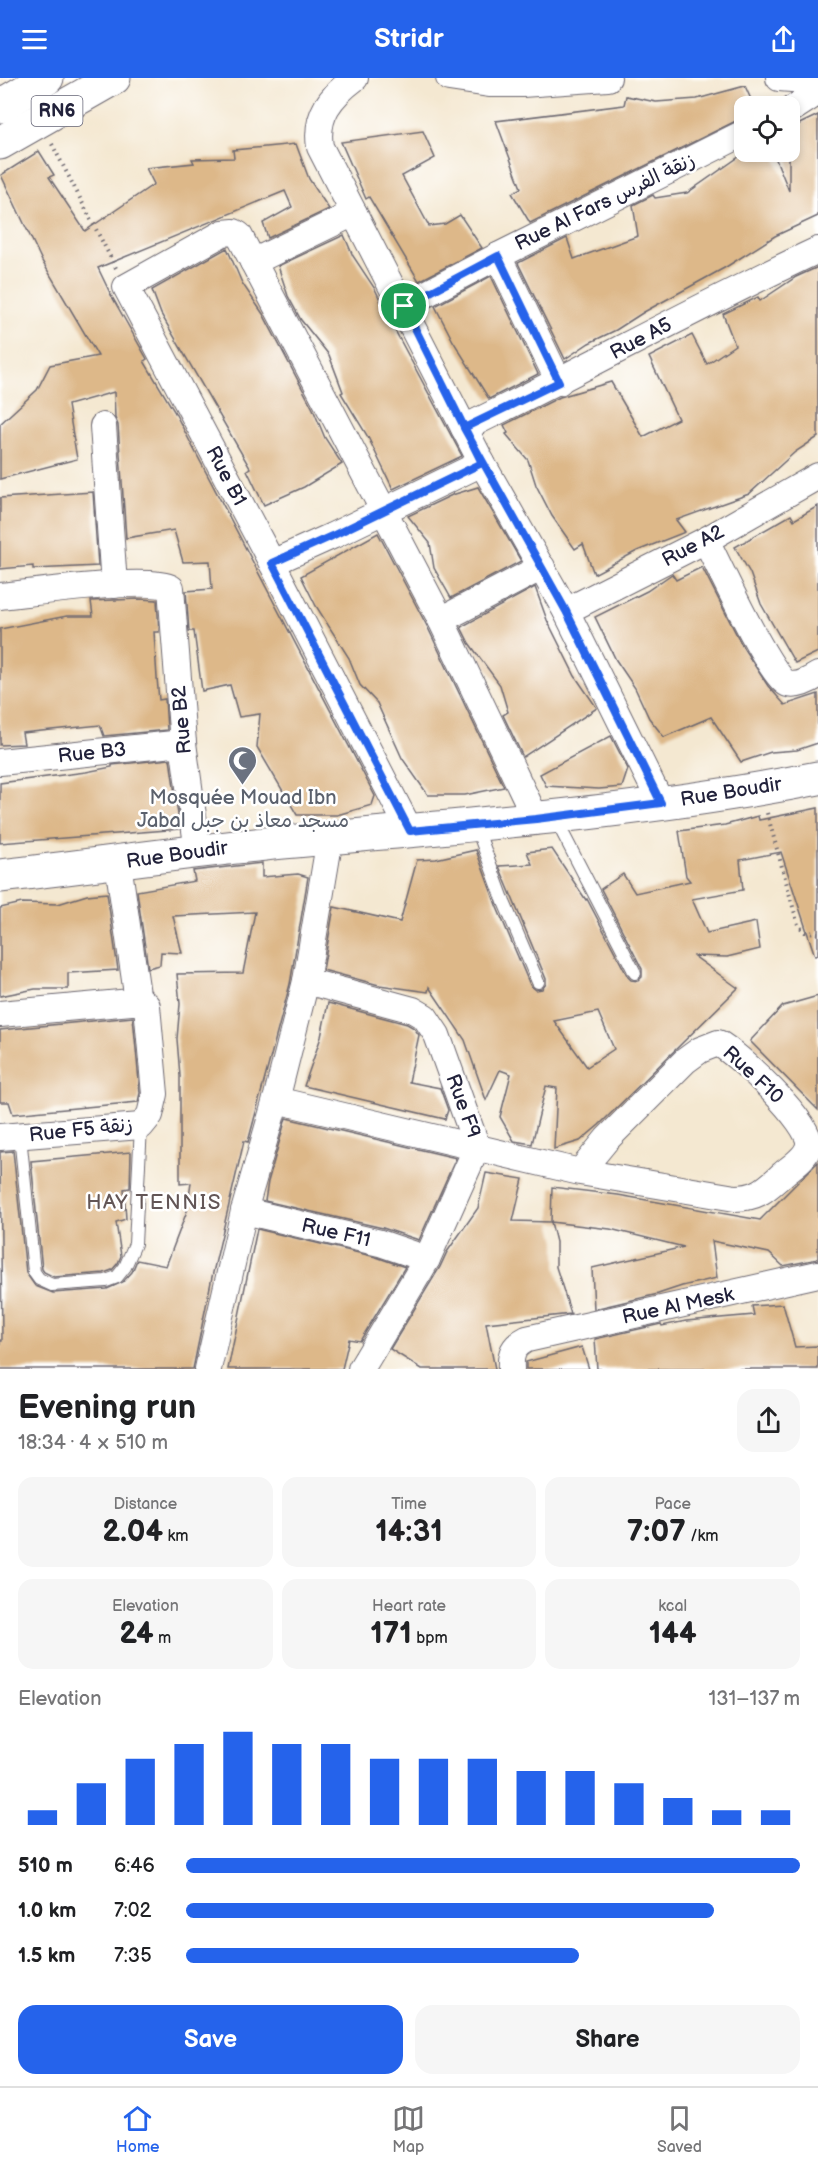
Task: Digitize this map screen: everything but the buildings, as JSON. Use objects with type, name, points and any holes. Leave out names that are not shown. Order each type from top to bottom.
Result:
[{"type":"street","name":"RN6","points":[[0,106],[47,78]]},
{"type":"street","name":"RN6","points":[[0,143],[114,78]]},
{"type":"street","points":[[355,78],[336,92],[326,109],[318,131],[321,147],[482,463],[566,611],[661,803]]},
{"type":"street","points":[[450,78],[489,84],[522,84],[608,78]]},
{"type":"street","points":[[787,79],[818,81]]},
{"type":"street","points":[[800,104],[818,92]]},
{"type":"street","name":"Rue Al Fars زنقة الفرس","points":[[404,306],[498,256],[734,138]]},
{"type":"street","points":[[253,262],[354,213]]},
{"type":"street","points":[[126,287],[223,233],[234,232],[239,235],[546,818]]},
{"type":"street","name":"Rue A5","points":[[464,428],[559,382],[748,283],[818,250]]},
{"type":"street","points":[[498,256],[559,382]]},
{"type":"street","name":"Rue B1","points":[[126,287],[410,831]]},
{"type":"street","points":[[0,596],[114,585],[103,426]]},
{"type":"street","points":[[272,563],[482,463]]},
{"type":"street","name":"Rue A2","points":[[566,611],[706,540],[818,476]]},
{"type":"street","points":[[706,540],[748,625],[776,675],[788,685],[812,678]]},
{"type":"street","points":[[441,620],[542,567]]},
{"type":"street","name":"Rue B2","points":[[114,585],[153,584],[166,585],[171,588],[183,743],[198,852]]},
{"type":"street","name":"Rue B3","points":[[0,762],[183,743]]},
{"type":"street","name":"Rue Boudir","points":[[0,876],[198,852],[546,818],[761,789],[818,778]]},
{"type":"street","points":[[208,1369],[244,1211],[276,1100],[306,981],[330,838]]},
{"type":"street","points":[[118,863],[140,1001]]},
{"type":"street","name":"Rue F9","points":[[306,981],[413,1011],[425,1017],[437,1035],[477,1147],[427,1258],[361,1369]]},
{"type":"street","points":[[0,1014],[140,1001],[147,1006],[153,1058],[155,1094],[147,1116]]},
{"type":"street","name":"Rue F10","points":[[276,1100],[580,1172],[735,1198],[751,1198],[771,1185],[806,1154],[809,1143],[808,1135],[804,1126],[773,1092],[740,1059],[718,1043],[700,1050],[685,1062],[607,1139],[580,1172]]},
{"type":"street","name":"Rue F5 زنقة","points":[[10,1136],[147,1116]]},
{"type":"street","name":"Rue F11","points":[[244,1211],[380,1243],[427,1258]]},
{"type":"street","name":"Rue Al Mesk","points":[[511,1369],[510,1355],[518,1343],[537,1336],[818,1274]]},
{"type":"lane","points":[[546,818],[635,973]]},
{"type":"lane","points":[[475,825],[538,982]]},
{"type":"lane","points":[[10,1136],[34,1272],[39,1279],[52,1285],[106,1281],[117,1277],[125,1267],[135,1244],[147,1116]]},
{"type":"path","points":[[40,121],[126,287]]},
{"type":"path","points":[[761,789],[798,925],[805,932],[818,933]]},
{"type":"place","name":"Mosquée Mouad Ibn Jabal مسجد معاذ بن جبل","points":[[243,786]]},
{"type":"district","name":"HAY TENNIS","points":[[154,1202]]},
{"type":"route","points":[[404,306],[464,428],[482,463],[272,563],[331,680],[410,831],[536,819],[661,803],[566,611],[464,428],[559,382],[498,256],[404,306]]}]
